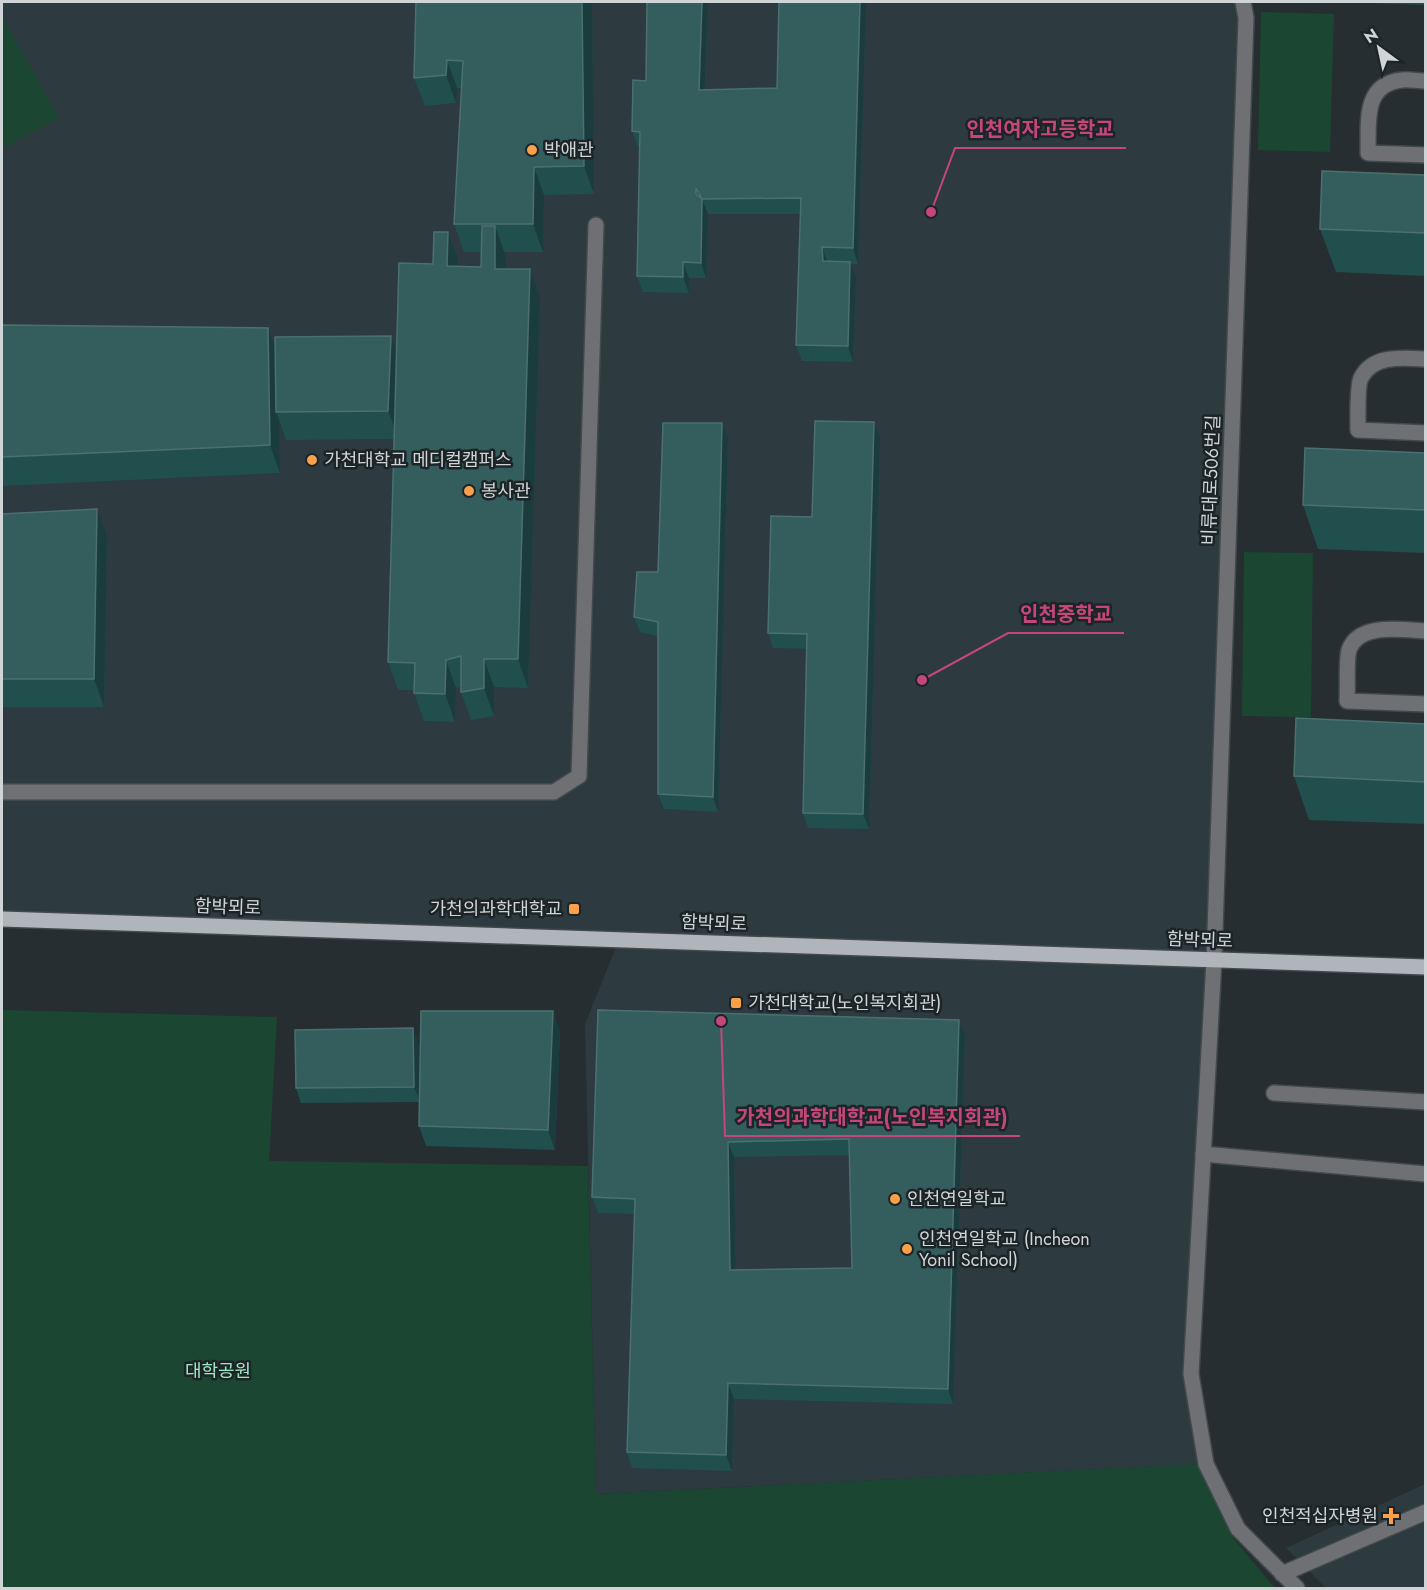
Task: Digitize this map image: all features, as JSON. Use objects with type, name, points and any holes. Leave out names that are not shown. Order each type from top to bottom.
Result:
[{"type":"main road","name":"함박뫼로","points":[[2,919],[1425,968]]},
{"type":"street","name":"비류대로506번길","points":[[1243,2],[1246,18],[1214,960],[1191,1374],[1206,1464],[1238,1529],[1297,1588]]},
{"type":"street","points":[[1425,81],[1400,80],[1380,88],[1370,102],[1368,153],[1425,155]]},
{"type":"street","points":[[2,792],[554,792],[579,776],[596,225]]},
{"type":"street","points":[[1425,359],[1390,357],[1371,366],[1360,379],[1358,430],[1425,433]]},
{"type":"street","points":[[1425,631],[1379,629],[1360,637],[1349,650],[1347,701],[1425,705]]},
{"type":"street","points":[[1274,1093],[1425,1102]]},
{"type":"street","points":[[1203,1154],[1425,1174]]},
{"type":"street","points":[[1282,1574],[1425,1512]]},
{"type":"shaded area","points":[[2,2],[1243,2],[1191,1374],[1206,1464],[596,1494],[585,1024],[619,940],[2,919]]},
{"type":"shaded area","name":"인천적십자병원","points":[[1425,1484],[1425,1588],[1326,1588],[1286,1548]]},
{"type":"green space","points":[[1261,12],[1334,14],[1330,152],[1258,150]]},
{"type":"green space","points":[[2,17],[59,118],[2,148]]},
{"type":"green space","points":[[1244,552],[1313,553],[1311,717],[1242,716]]},
{"type":"green space","name":"대학공원","points":[[2,1010],[277,1017],[269,1161],[588,1166],[596,1494],[1199,1464],[1234,1539],[1275,1588],[2,1588]]},
{"type":"building","name":"박애관","points":[[416,2],[582,2],[584,166],[534,167],[533,224],[454,224],[463,61],[447,60],[446,75],[414,78]]},
{"type":"building","points":[[647,2],[702,2],[699,90],[777,88],[779,2],[860,2],[853,248],[822,247],[823,261],[850,262],[848,346],[796,345],[801,198],[702,199],[701,263],[683,262],[683,277],[637,276],[640,132],[632,131],[633,80],[646,81]]},
{"type":"building","points":[[1322,171],[1425,175],[1425,233],[1320,229]]},
{"type":"building","name":"봉사관","points":[[482,226],[495,226],[495,269],[530,269],[518,659],[484,659],[484,688],[461,692],[461,656],[446,660],[445,694],[414,693],[415,663],[388,662],[399,263],[433,264],[434,232],[448,232],[447,266],[481,267]]},
{"type":"building","points":[[2,325],[268,328],[270,445],[2,457]]},
{"type":"building","points":[[391,336],[388,411],[276,412],[275,337]]},
{"type":"building","points":[[815,421],[874,422],[863,814],[803,813],[807,634],[768,633],[771,516],[812,517]]},
{"type":"building","points":[[663,423],[722,423],[713,797],[658,794],[658,622],[634,617],[637,572],[658,572]]},
{"type":"building","points":[[1305,448],[1425,453],[1425,510],[1303,505]]},
{"type":"building","points":[[97,509],[94,679],[2,679],[2,514]]},
{"type":"building","points":[[1296,718],[1425,724],[1425,782],[1294,776]]},
{"type":"building","name":"인천연일학교 (Incheon Yonil School)","points":[[598,1010],[959,1020],[948,1389],[728,1383],[726,1455],[627,1452],[635,1199],[592,1197]],"holes":[[[849,1139],[852,1268],[730,1270],[728,1142]]]},
{"type":"building","points":[[421,1011],[553,1011],[548,1130],[419,1126]]},
{"type":"building","points":[[413,1028],[414,1087],[296,1088],[295,1030]]},
{"type":"place","name":"박애관","points":[[532,150]]},
{"type":"place","name":"인천여자고등학교","points":[[931,212]]},
{"type":"place","name":"가천대학교 메디컬캠퍼스","points":[[312,460]]},
{"type":"place","name":"봉사관","points":[[469,491]]},
{"type":"place","name":"인천중학교","points":[[922,680]]},
{"type":"place","name":"가천의과학대학교","points":[[574,909]]},
{"type":"place","name":"가천대학교(노인복지회관)","points":[[736,1003]]},
{"type":"place","name":"가천의과학대학교(노인복지회관)","points":[[721,1021]]},
{"type":"place","name":"인천연일학교","points":[[895,1199]]},
{"type":"place","name":"인천연일학교 (Incheon Yonil School)","points":[[907,1249]]},
{"type":"place","name":"인천적십자병원","points":[[1391,1516]]}]
